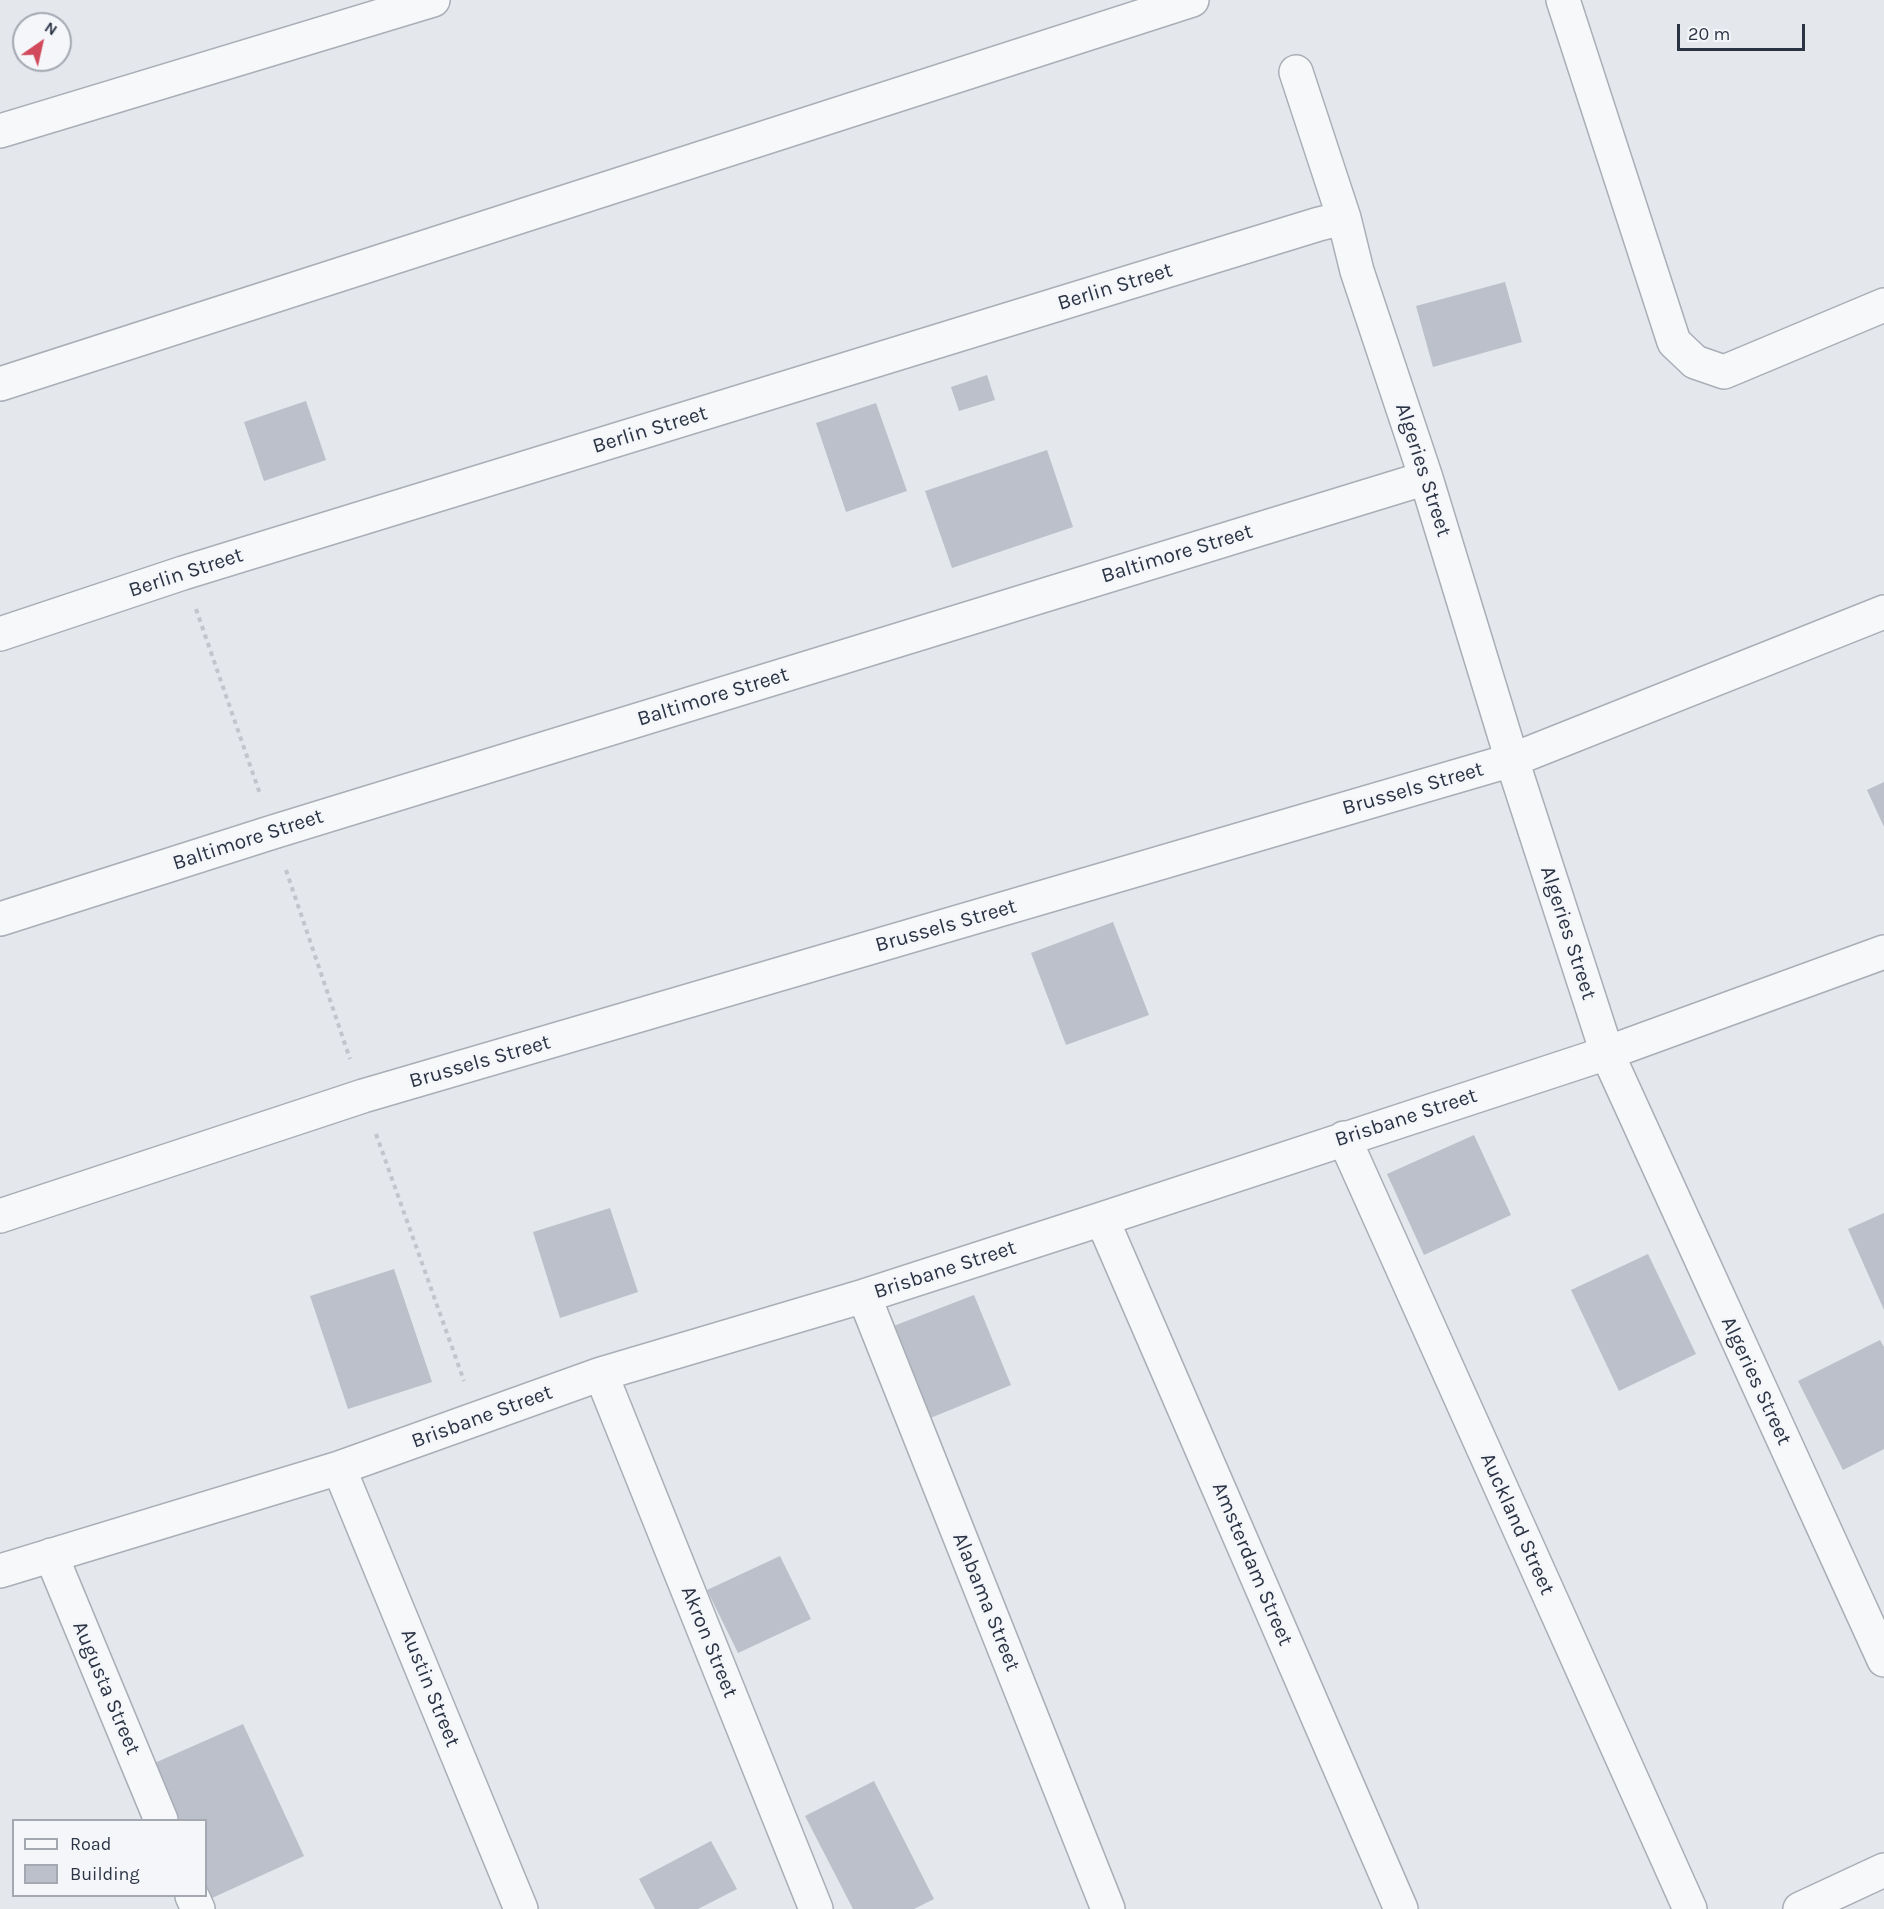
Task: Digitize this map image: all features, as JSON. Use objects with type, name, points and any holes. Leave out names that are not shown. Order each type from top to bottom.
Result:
[{"type":"street","points":[[0,131],[433,0]]},
{"type":"street","points":[[0,384],[1192,0]]},
{"type":"street","points":[[1563,0],[1674,342],[1695,362],[1724,372],[1884,305]]},
{"type":"street","name":"Algeries Street","points":[[1296,72],[1426,478],[1512,760],[1607,1053],[1884,1660]]},
{"type":"street","name":"Berlin Street","points":[[0,634],[183,573],[1344,218]]},
{"type":"street","name":"Baltimore Street","points":[[0,919],[273,832],[1426,478]]},
{"type":"street","name":"Brussels Street","points":[[0,1216],[363,1096],[1512,760],[1884,612]]},
{"type":"street","name":"Brisbane Street","points":[[0,1571],[339,1468],[601,1374],[864,1296],[1881,961]]},
{"type":"street","name":"Auckland Street","points":[[1344,1138],[1690,1909]]},
{"type":"street","name":"Amsterdam Street","points":[[1102,1219],[1401,1909]]},
{"type":"street","name":"Alabama Street","points":[[864,1296],[1108,1909]]},
{"type":"street","name":"Akron Street","points":[[601,1374],[816,1909]]},
{"type":"street","name":"Austin Street","points":[[339,1468],[521,1909]]},
{"type":"street","name":"Augusta Street","points":[[51,1555],[160,1819]]},
{"type":"street","points":[[1800,1909],[1884,1870]]},
{"type":"path","points":[[183,573],[477,1419]]},
{"type":"building","points":[[1505,282],[1522,342],[1433,367],[1416,306]]},
{"type":"building","points":[[987,375],[995,400],[959,411],[951,387]]},
{"type":"building","points":[[306,401],[326,460],[264,481],[244,422]]},
{"type":"building","points":[[876,403],[907,491],[846,512],[816,423]]},
{"type":"building","points":[[1047,450],[1073,527],[952,568],[925,491]]},
{"type":"building","points":[[1884,782],[1884,827],[1867,790]]},
{"type":"building","points":[[1113,922],[1149,1015],[1066,1045],[1031,953]]},
{"type":"building","points":[[1474,1135],[1511,1215],[1424,1255],[1387,1174]]},
{"type":"building","points":[[610,1208],[638,1292],[560,1318],[533,1232]]},
{"type":"building","points":[[1884,1213],[1884,1310],[1848,1229]]},
{"type":"building","points":[[1648,1254],[1696,1354],[1619,1391],[1571,1290]]},
{"type":"building","points":[[394,1269],[432,1382],[348,1409],[310,1296]]},
{"type":"building","points":[[974,1295],[1011,1385],[928,1419],[891,1327]]},
{"type":"building","points":[[1880,1340],[1884,1347],[1884,1449],[1843,1470],[1798,1381]]},
{"type":"building","points":[[780,1556],[811,1619],[738,1653],[707,1590]]},
{"type":"building","points":[[243,1724],[304,1856],[212,1898],[207,1887],[207,1819],[176,1819],[150,1765]]},
{"type":"building","points":[[874,1781],[934,1899],[914,1909],[853,1909],[805,1816]]},
{"type":"building","points":[[711,1841],[737,1889],[698,1909],[655,1909],[639,1879]]}]
